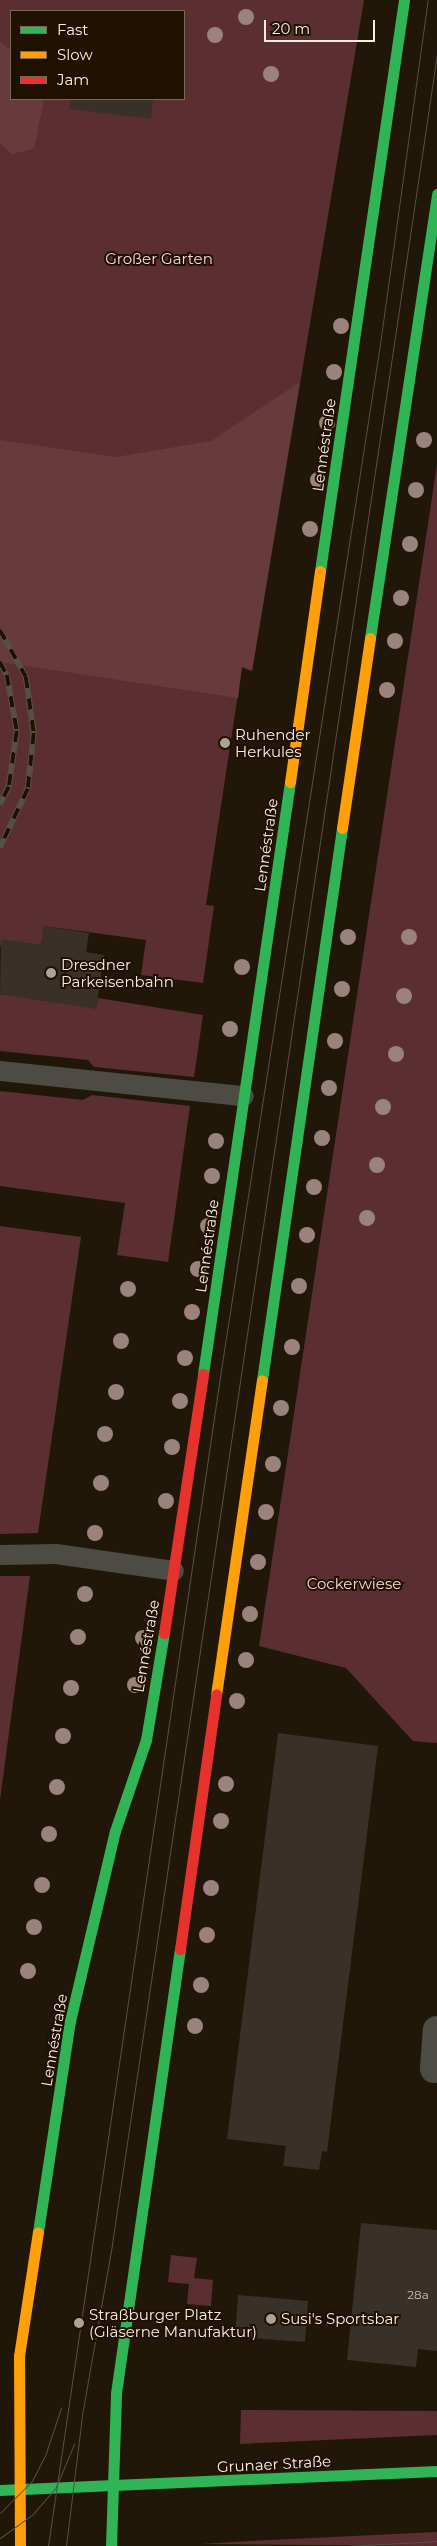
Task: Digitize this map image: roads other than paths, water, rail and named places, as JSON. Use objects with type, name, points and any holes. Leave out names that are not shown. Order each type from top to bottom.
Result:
[{"type":"main road","name":"Lennéstraße","points":[[20,2546],[17,2490],[17,2377],[70,2021],[115,1831],[146,1740],[174,1571],[404,0]]},
{"type":"main road","points":[[111,2546],[117,2383],[334,878],[437,194]]},
{"type":"main road","name":"Grunaer Straße","points":[[0,2490],[437,2471]]},
{"type":"street","points":[[434,2069],[437,2030]]},
{"type":"lane","points":[[0,1071],[244,1096]]},
{"type":"lane","points":[[0,1555],[56,1554],[174,1571]]},
{"type":"tram line","points":[[48,2546],[221,1370],[380,344],[428,0]]},
{"type":"tram line","points":[[66,2546],[82,2415],[112,2244],[437,53]]},
{"type":"tram line","points":[[0,2513],[32,2481],[45,2456],[61,2408]]},
{"type":"tram line","points":[[0,2538],[32,2515],[56,2487],[74,2444]]},
{"type":"tram line","points":[[348,2546],[437,2541]]},
{"type":"railway","points":[[0,630],[26,677],[34,733],[28,789],[0,848]]},
{"type":"railway","points":[[0,662],[7,675],[17,731],[9,787],[0,805]]},
{"type":"place","name":"Ruhender Herkules","points":[[225,743]]},
{"type":"place","name":"Dresdner Parkeisenbahn","points":[[51,973]]},
{"type":"place","name":"Susi's Sportsbar","points":[[271,2319]]},
{"type":"place","name":"Straßburger Platz (Gläserne Manufaktur)","points":[[79,2323]]},
{"type":"park label","name":"Großer Garten","points":[[159,259]]},
{"type":"park label","name":"Cockerwiese","points":[[354,1584]]}]
